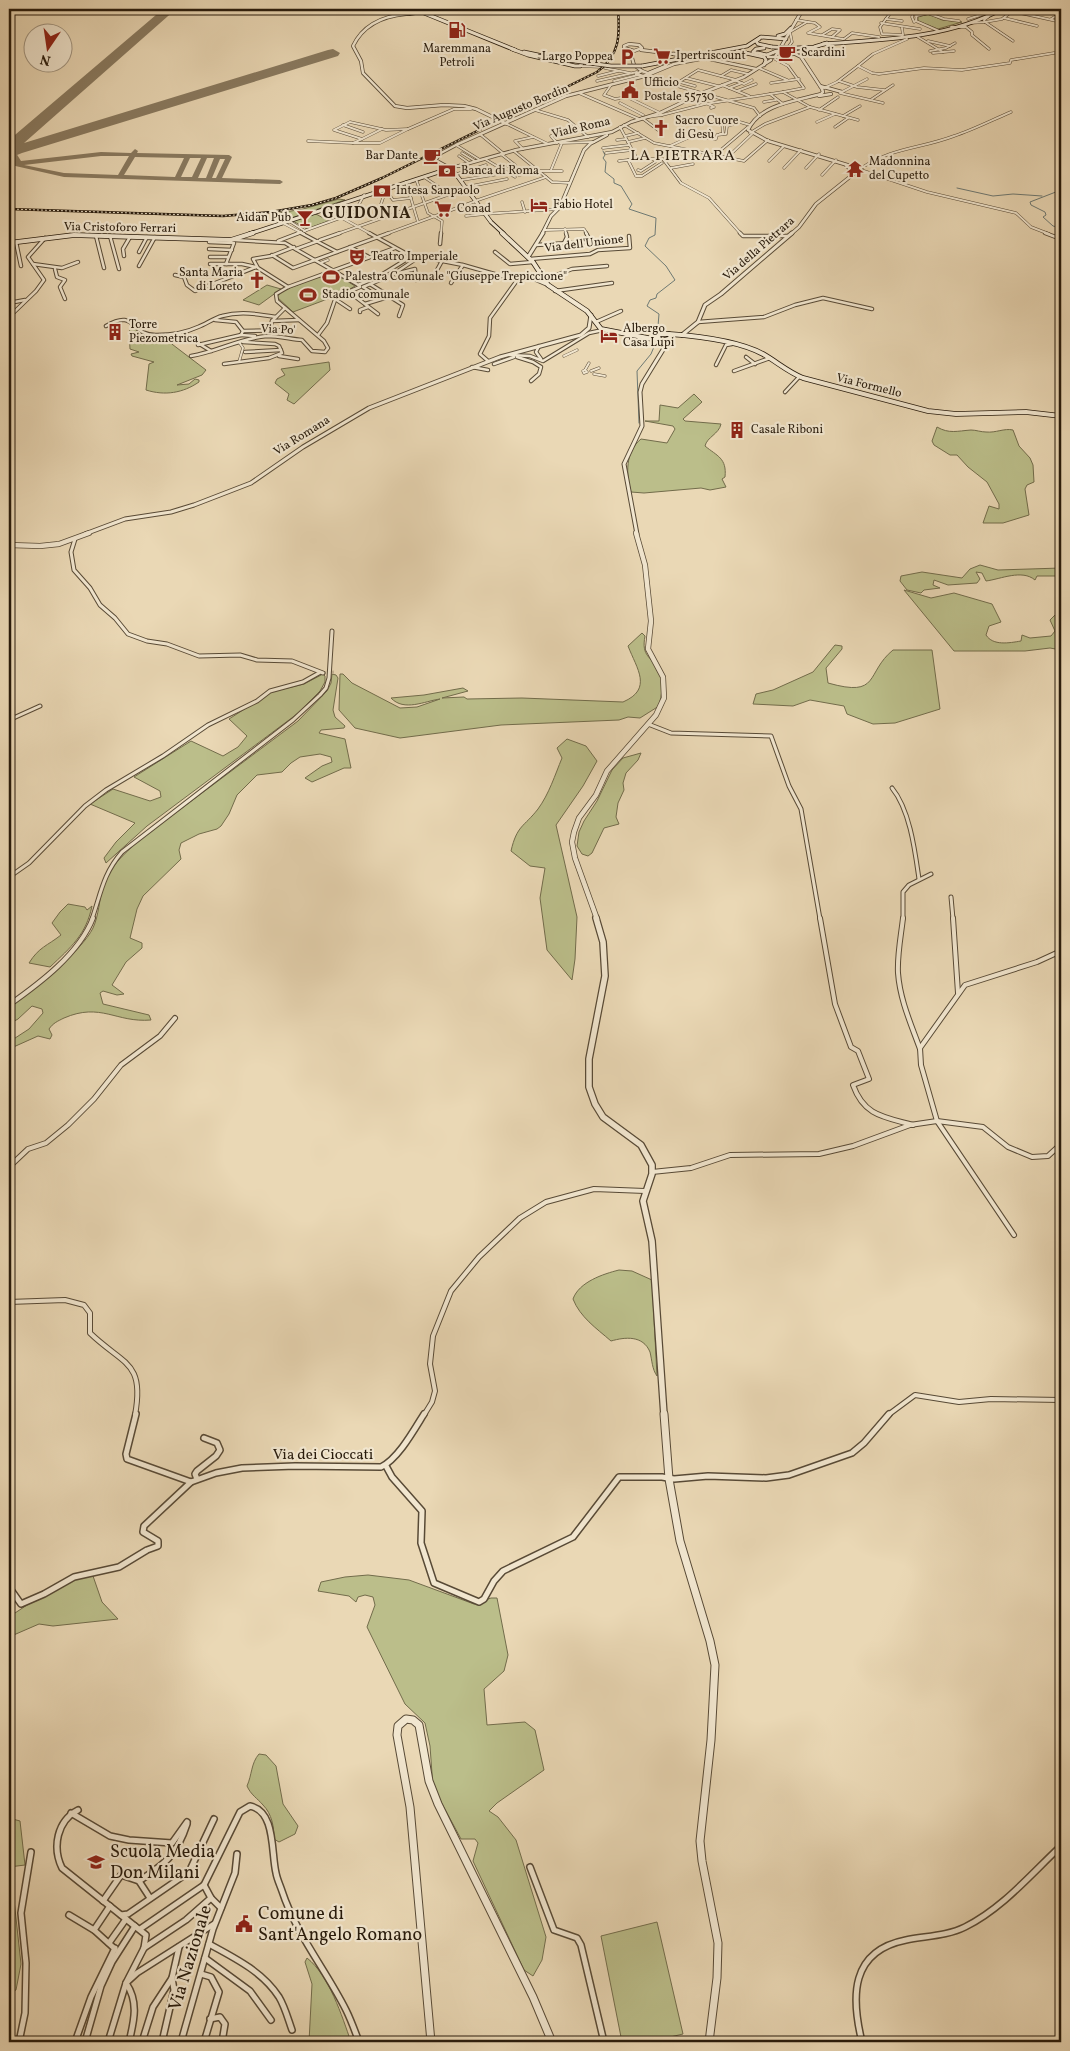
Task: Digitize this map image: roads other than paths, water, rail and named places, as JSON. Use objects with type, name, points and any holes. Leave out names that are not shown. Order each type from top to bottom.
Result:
[{"type":"main road","points":[[412,14],[418,9],[528,55],[580,66],[584,61],[582,59],[524,52]]},
{"type":"main road","points":[[824,44],[918,37],[950,27],[959,22],[988,17],[1002,9]]},
{"type":"main road","points":[[395,10],[406,14],[429,15]]},
{"type":"main road","points":[[771,47],[760,45],[756,42],[762,38],[785,35],[790,30]]},
{"type":"main road","points":[[797,52],[843,38],[926,35]]},
{"type":"main road","points":[[512,49],[538,56],[611,66],[642,66],[672,62],[739,48],[751,45],[758,38],[774,37],[785,40]]},
{"type":"main road","points":[[774,37],[780,40],[785,48]]},
{"type":"main road","points":[[771,47],[757,48],[753,51],[759,55],[767,55],[778,51]]},
{"type":"main road","points":[[739,48],[771,47],[785,48],[797,52],[806,50]]},
{"type":"main road","points":[[720,52],[737,51],[765,58],[764,65]]},
{"type":"main road","points":[[674,54],[691,56],[709,55]]},
{"type":"main road","points":[[672,62],[680,58],[674,54]]},
{"type":"main road","points":[[647,76],[671,63],[692,58]]},
{"type":"main road","points":[[450,167],[462,180],[496,228],[530,259],[549,286],[591,315],[603,330],[671,340],[682,335]]},
{"type":"main road","name":"Viale Roma","points":[[231,240],[450,167]]},
{"type":"main road","name":"Via Cristoforo Ferrari","points":[[9,243],[71,235],[231,240]]},
{"type":"main road","points":[[668,334],[671,340]]},
{"type":"main road","name":"Via Formello","points":[[659,338],[668,334],[682,335],[736,344],[755,350],[800,377],[852,392],[936,412],[1023,412],[1061,416]]},
{"type":"street","name":"Viale Roma","points":[[450,167],[523,149],[612,132],[642,117],[660,114],[764,65],[778,51],[785,48],[785,40],[803,9]]},
{"type":"street","points":[[818,9],[827,10]]},
{"type":"street","points":[[862,9],[878,10],[885,19],[902,21]]},
{"type":"street","points":[[915,22],[916,9]]},
{"type":"street","points":[[916,9],[912,17],[926,35]]},
{"type":"street","points":[[968,9],[967,21],[990,12],[990,9]]},
{"type":"street","points":[[984,9],[986,13]]},
{"type":"street","points":[[1004,18],[1014,9]]},
{"type":"street","points":[[394,16],[395,10]]},
{"type":"street","points":[[916,16],[941,10],[968,12]]},
{"type":"street","points":[[1012,11],[1061,22]]},
{"type":"street","points":[[929,13],[959,22],[985,22],[1004,18],[1037,26]]},
{"type":"street","points":[[406,14],[394,16],[363,29],[354,44],[361,62],[362,71],[391,103],[397,107],[410,108],[448,105],[478,110],[548,144]]},
{"type":"street","points":[[1051,19],[1061,14]]},
{"type":"street","points":[[890,15],[881,25],[882,34],[903,35],[901,16]]},
{"type":"street","points":[[985,22],[984,20],[988,17]]},
{"type":"street","points":[[796,20],[820,27],[807,32],[843,38],[852,33],[879,37]]},
{"type":"street","points":[[792,42],[790,30],[807,22]]},
{"type":"street","points":[[915,22],[938,31]]},
{"type":"street","points":[[985,22],[1013,41]]},
{"type":"street","points":[[881,25],[920,29]]},
{"type":"street","points":[[950,27],[966,27],[972,32],[972,35],[989,49]]},
{"type":"street","points":[[822,35],[832,29],[841,30],[832,37]]},
{"type":"street","points":[[918,37],[943,52]]},
{"type":"street","points":[[785,40],[792,42]]},
{"type":"street","points":[[732,153],[750,130],[758,115],[794,100],[821,94],[873,54],[896,40]]},
{"type":"street","points":[[923,40],[950,46]]},
{"type":"street","points":[[627,97],[660,114],[679,113],[690,108],[721,101],[804,89],[794,72],[779,55],[778,51],[792,42]]},
{"type":"street","points":[[930,51],[955,43]]},
{"type":"street","points":[[641,49],[636,44],[624,46],[625,49],[633,51],[641,49],[674,54]]},
{"type":"street","points":[[806,50],[819,46]]},
{"type":"street","points":[[782,57],[785,48]]},
{"type":"street","points":[[633,51],[632,64],[637,73]]},
{"type":"street","points":[[933,53],[954,51]]},
{"type":"street","points":[[773,58],[788,56],[797,52],[818,84],[827,90],[882,104]]},
{"type":"street","points":[[858,66],[877,74],[924,68],[961,70],[1010,63],[1012,60],[1054,53]]},
{"type":"street","name":"Via Augusto Bordin","points":[[450,167],[436,161],[436,158],[456,145],[507,124],[566,96],[647,76],[674,64],[705,58],[755,70]]},
{"type":"street","points":[[580,66],[604,67],[637,73],[702,93],[721,101],[754,108],[758,115]]},
{"type":"street","points":[[674,85],[698,70],[742,83]]},
{"type":"street","points":[[721,76],[731,70],[748,74]]},
{"type":"street","points":[[755,70],[787,80]]},
{"type":"street","points":[[598,76],[621,71]]},
{"type":"street","points":[[614,81],[642,71],[647,76]]},
{"type":"street","points":[[597,81],[630,73]]},
{"type":"street","points":[[686,78],[729,88],[751,97]]},
{"type":"street","points":[[771,82],[799,79]]},
{"type":"street","points":[[819,110],[840,93],[867,79]]},
{"type":"street","points":[[729,88],[752,80]]},
{"type":"street","points":[[839,81],[854,86],[884,90]]},
{"type":"street","points":[[680,82],[695,86]]},
{"type":"street","points":[[737,91],[756,84]]},
{"type":"street","points":[[872,99],[894,85]]},
{"type":"street","points":[[611,86],[604,95],[615,100],[636,93],[631,87]]},
{"type":"street","points":[[809,97],[827,90]]},
{"type":"street","points":[[783,92],[810,108],[858,120]]},
{"type":"street","points":[[579,93],[624,112],[642,117]]},
{"type":"street","points":[[770,94],[783,104]]},
{"type":"street","points":[[764,102],[776,100]]},
{"type":"street","points":[[620,103],[633,109],[658,130]]},
{"type":"street","points":[[708,104],[714,107],[711,108]]},
{"type":"street","points":[[843,116],[860,106]]},
{"type":"street","points":[[308,141],[380,143],[456,108],[478,110]]},
{"type":"street","points":[[715,155],[743,131],[810,108]]},
{"type":"street","points":[[624,112],[633,109]]},
{"type":"street","points":[[535,110],[565,119],[588,138]]},
{"type":"street","points":[[850,176],[853,169],[899,149],[954,136],[1012,112]]},
{"type":"street","points":[[817,122],[835,114]]},
{"type":"street","points":[[835,127],[848,118]]},
{"type":"street","points":[[669,146],[692,136],[716,139],[717,135],[726,134],[726,126],[734,124],[733,120],[768,140],[784,146],[819,154],[853,169],[928,192],[1016,213],[1031,228],[1061,239]]},
{"type":"street","points":[[362,139],[334,130],[350,122],[378,131]]},
{"type":"street","points":[[669,146],[692,134],[714,138],[714,134],[723,134],[722,122]]},
{"type":"street","points":[[346,134],[362,125]]},
{"type":"street","points":[[624,125],[653,143],[745,161],[768,140]]},
{"type":"street","points":[[342,126],[370,135]]},
{"type":"street","points":[[620,127],[637,159]]},
{"type":"street","points":[[353,136],[372,128],[410,129]]},
{"type":"street","points":[[353,143],[384,128]]},
{"type":"street","points":[[579,129],[551,136],[560,143],[594,142]]},
{"type":"street","points":[[495,252],[511,264],[530,259],[551,216],[558,209],[584,151],[594,142],[612,132]]},
{"type":"street","points":[[603,148],[627,140],[638,133]]},
{"type":"street","points":[[481,135],[515,164],[508,166]]},
{"type":"street","points":[[523,149],[515,141],[534,137]]},
{"type":"street","points":[[617,140],[645,138]]},
{"type":"street","points":[[551,170],[560,143]]},
{"type":"street","points":[[456,145],[480,160]]},
{"type":"street","points":[[769,160],[784,146]]},
{"type":"street","points":[[606,154],[632,150]]},
{"type":"street","points":[[784,168],[802,150]]},
{"type":"street","points":[[514,151],[551,182],[570,183]]},
{"type":"street","points":[[462,153],[475,161]]},
{"type":"street","points":[[806,168],[819,154]]},
{"type":"street","points":[[459,156],[469,163]]},
{"type":"street","points":[[619,161],[663,158],[681,183],[709,198],[743,236],[788,236]]},
{"type":"street","points":[[485,159],[512,177],[515,177]]},
{"type":"street","points":[[628,160],[636,176],[642,176],[662,163]]},
{"type":"street","points":[[822,176],[838,161]]},
{"type":"street","points":[[634,169],[641,171],[655,162]]},
{"type":"street","points":[[671,168],[693,164]]},
{"type":"street","points":[[859,170],[866,164]]},
{"type":"street","points":[[457,174],[486,165]]},
{"type":"street","points":[[638,170],[642,176]]},
{"type":"street","name":"Via della Pietrara","points":[[682,335],[698,322],[706,304],[721,294],[803,223],[816,204],[859,170]]},
{"type":"street","points":[[519,176],[538,171],[562,171]]},
{"type":"street","points":[[462,180],[499,174]]},
{"type":"street","points":[[424,177],[449,194]]},
{"type":"street","points":[[272,256],[293,268],[546,177]]},
{"type":"street","points":[[416,179],[428,213],[442,221],[440,244]]},
{"type":"street","points":[[256,267],[252,259],[272,256],[467,187],[507,179]]},
{"type":"street","points":[[406,182],[418,222]]},
{"type":"street","points":[[380,207],[385,192],[384,189]]},
{"type":"street","points":[[277,242],[349,215],[356,210],[364,195]]},
{"type":"street","points":[[384,196],[390,196],[393,200],[411,198]]},
{"type":"street","points":[[522,202],[525,212]]},
{"type":"street","points":[[543,210],[546,203]]},
{"type":"street","points":[[333,206],[349,215]]},
{"type":"street","points":[[466,216],[558,209]]},
{"type":"street","points":[[342,218],[412,256],[463,265],[518,279],[544,279],[572,269],[607,266]]},
{"type":"street","points":[[289,221],[339,252]]},
{"type":"street","points":[[283,223],[303,231]]},
{"type":"street","points":[[564,244],[567,237],[566,229]]},
{"type":"street","points":[[536,245],[564,244],[590,240],[585,229],[545,230]]},
{"type":"street","points":[[96,236],[104,268]]},
{"type":"street","points":[[110,236],[119,269]]},
{"type":"street","name":"Via dell'Unione","points":[[530,259],[591,254],[597,250],[630,248],[629,236]]},
{"type":"street","points":[[124,256],[123,250],[130,237]]},
{"type":"street","points":[[139,252],[147,237]]},
{"type":"street","points":[[243,237],[248,240]]},
{"type":"street","points":[[9,317],[39,288],[44,279],[28,255],[45,238]]},
{"type":"street","points":[[139,266],[155,238]]},
{"type":"street","points":[[231,240],[285,243],[374,294]]},
{"type":"street","points":[[16,242],[21,266]]},
{"type":"street","points":[[208,242],[234,243],[227,264]]},
{"type":"street","points":[[350,247],[369,257]]},
{"type":"street","points":[[210,264],[242,264],[256,267],[288,287],[395,248]]},
{"type":"street","points":[[209,249],[232,250]]},
{"type":"street","points":[[318,335],[322,332],[330,316],[335,299],[381,276],[412,256]]},
{"type":"street","points":[[210,257],[228,257]]},
{"type":"street","points":[[392,275],[419,257]]},
{"type":"street","points":[[320,262],[328,260]]},
{"type":"street","points":[[432,279],[442,261]]},
{"type":"street","points":[[33,264],[55,268],[73,266],[78,262]]},
{"type":"street","points":[[451,283],[463,265]]},
{"type":"street","points":[[175,275],[184,277],[187,285],[195,291],[256,267]]},
{"type":"street","points":[[55,268],[57,277],[65,280],[60,287],[65,299]]},
{"type":"street","points":[[360,286],[416,269],[416,280]]},
{"type":"street","points":[[488,361],[480,354],[489,336],[490,319],[518,279]]},
{"type":"street","points":[[536,280],[549,286]]},
{"type":"street","points":[[555,291],[612,282]]},
{"type":"street","points":[[370,284],[403,306],[399,316]]},
{"type":"street","name":"Via Po'","points":[[191,356],[239,342],[275,336],[302,340],[312,351],[324,352],[328,350],[328,347],[318,335],[275,297],[278,292],[288,287]]},
{"type":"street","points":[[349,292],[378,314]]},
{"type":"street","points":[[365,304],[388,297]]},
{"type":"street","points":[[698,322],[764,318],[823,298],[872,309]]},
{"type":"street","points":[[9,303],[28,299]]},
{"type":"street","points":[[335,299],[350,309]]},
{"type":"street","points":[[360,312],[360,310],[368,307]]},
{"type":"street","points":[[270,329],[272,321],[286,308]]},
{"type":"street","points":[[596,322],[621,311]]},
{"type":"street","points":[[106,326],[115,320],[125,319],[133,323],[139,332],[151,336],[194,329],[226,315],[241,313],[276,317]]},
{"type":"street","points":[[584,336],[590,326],[591,315]]},
{"type":"street","points":[[213,320],[236,322],[243,331]]},
{"type":"street","points":[[272,321],[299,320]]},
{"type":"street","points":[[243,331],[291,330]]},
{"type":"street","points":[[544,362],[584,336],[603,330]]},
{"type":"street","points":[[241,335],[243,331]]},
{"type":"street","points":[[198,345],[241,335],[261,337]]},
{"type":"street","name":"Via Romana","points":[[9,545],[46,546],[75,539],[128,518],[173,512],[218,496],[252,482],[359,412],[502,356],[584,336]]},
{"type":"street","points":[[659,338],[664,348]]},
{"type":"street","points":[[193,340],[210,351]]},
{"type":"street","points":[[671,340],[664,348],[662,355],[649,370],[642,384],[640,392],[642,426],[624,464],[639,547],[645,565],[651,620],[648,648],[662,673],[665,684],[662,704],[648,724],[608,770],[597,794],[577,823],[572,842],[595,913],[606,963],[589,1059],[590,1090],[595,1104],[603,1117],[644,1148],[651,1161],[652,1172],[645,1191],[643,1204],[652,1241],[669,1479],[679,1537],[692,1586],[710,1641],[716,1668],[711,1740],[700,1841],[702,1861],[716,1923],[718,1943],[718,1972],[709,2042]]},
{"type":"street","points":[[239,342],[273,344],[281,350]]},
{"type":"street","points":[[239,342],[243,349],[239,362]]},
{"type":"street","points":[[716,365],[726,345],[736,344]]},
{"type":"street","points":[[540,346],[536,352],[544,362]]},
{"type":"street","points":[[245,352],[281,350]]},
{"type":"street","points":[[224,364],[274,356],[281,354],[281,350]]},
{"type":"street","points":[[564,356],[577,350]]},
{"type":"street","points":[[510,355],[540,366],[539,374],[531,381]]},
{"type":"street","points":[[274,356],[298,359]]},
{"type":"street","points":[[502,356],[530,356],[544,362]]},
{"type":"street","points":[[494,364],[514,357]]},
{"type":"street","points":[[746,357],[755,364]]},
{"type":"street","points":[[734,371],[770,358]]},
{"type":"street","points":[[580,376],[589,363]]},
{"type":"street","points":[[472,367],[488,370]]},
{"type":"street","points":[[592,372],[599,368]]},
{"type":"street","points":[[592,372],[605,376]]},
{"type":"street","points":[[592,372],[592,378]]},
{"type":"street","points":[[785,392],[800,377]]},
{"type":"street","points":[[9,877],[25,866],[87,804],[106,790],[164,756],[208,725],[258,700],[270,691],[303,682],[321,673],[292,661],[257,660],[240,655],[196,656],[167,644],[149,641],[128,634],[114,616],[102,606],[75,571],[71,553],[75,539]]},
{"type":"street","points":[[9,1004],[33,986],[83,938],[89,927],[104,876],[125,849],[288,724],[322,693],[330,678],[332,631]]},
{"type":"street","points":[[9,720],[40,706]]},
{"type":"street","points":[[648,724],[671,733],[771,736],[789,786],[801,810],[835,1004],[851,1047],[858,1051],[869,1079],[853,1085],[860,1102],[869,1109],[883,1117],[913,1125]]},
{"type":"street","points":[[892,788],[901,797],[919,879]]},
{"type":"street","points":[[931,874],[907,886],[902,893],[898,965],[905,1010],[920,1049],[921,1065],[937,1121],[1014,1235]]},
{"type":"street","points":[[951,897],[958,993]]},
{"type":"street","points":[[920,1049],[958,993],[968,983],[1039,962],[1061,951]]},
{"type":"street","points":[[9,1167],[28,1149],[46,1143],[68,1124],[94,1099],[121,1066],[160,1036],[175,1018]]},
{"type":"street","points":[[652,1172],[691,1168],[733,1155],[802,1156],[825,1153],[913,1125],[937,1121],[983,1127],[1008,1147],[1032,1157],[1050,1155],[1061,1144]]},
{"type":"street","name":"Via dei Cioccati","points":[[9,1587],[18,1603],[21,1604],[44,1594],[74,1576],[119,1568],[146,1550],[158,1546],[158,1541],[143,1532],[144,1526],[191,1482],[197,1479],[224,1471],[249,1468],[386,1466],[417,1426],[432,1402],[435,1391],[430,1364],[433,1336],[451,1291],[474,1262],[520,1218],[542,1204],[590,1189],[608,1188],[645,1191]]},
{"type":"street","points":[[9,1302],[62,1301],[78,1302],[86,1306],[90,1313],[88,1328],[90,1333],[126,1362],[138,1376],[135,1415],[126,1454],[127,1459],[191,1482]]},
{"type":"street","points":[[386,1466],[392,1477],[423,1512],[421,1543],[434,1583],[479,1602],[484,1599],[494,1581],[503,1571],[574,1537],[618,1477],[669,1479],[708,1476],[773,1478],[787,1476],[828,1463],[859,1449],[886,1416],[903,1401],[915,1395],[958,1402],[994,1399],[1061,1400]]},
{"type":"street","points":[[197,1479],[195,1474],[197,1471],[216,1456],[220,1450],[218,1443],[204,1438]]},
{"type":"street","points":[[431,2042],[410,1807],[397,1735],[398,1726],[406,1719],[413,1720],[418,1725],[429,1781],[438,1804],[533,1997],[552,2042]]},
{"type":"street","points":[[76,2042],[91,1997],[117,1950],[137,1928],[204,1884],[240,1812],[250,1806],[260,1810],[268,1822],[276,1873],[287,1906],[302,1936],[346,2010],[359,2042]]},
{"type":"street","points":[[78,1810],[71,1813],[60,1827],[58,1863],[146,1935],[144,1948],[126,1983],[108,2042]]},
{"type":"street","points":[[71,1813],[110,1836],[130,1840],[172,1843],[187,1822],[176,1853],[171,1860],[139,1881]]},
{"type":"street","points":[[120,1914],[128,1914],[189,1872],[214,1819]]},
{"type":"street","points":[[862,2042],[856,2021],[854,1998],[862,1969],[875,1951],[887,1945],[951,1932],[966,1927],[1002,1903],[1061,1846]]},
{"type":"street","points":[[19,2042],[25,2013],[26,1962],[21,1914],[31,1852]]},
{"type":"street","name":"Via Nazionale","points":[[181,2042],[215,1923],[235,1873],[238,1854]]},
{"type":"street","points":[[530,1867],[554,1930],[561,1935],[572,1936],[580,1940],[584,1948],[604,2042]]},
{"type":"street","points":[[103,1901],[121,1875],[139,1881],[150,1898]]},
{"type":"street","points":[[204,1884],[211,1898],[221,1908]]},
{"type":"street","points":[[144,1948],[186,1920],[211,1898]]},
{"type":"street","points":[[94,1930],[110,1906]]},
{"type":"street","points":[[69,1915],[94,1930],[117,1950]]},
{"type":"street","points":[[109,1943],[126,1919]]},
{"type":"street","points":[[126,1983],[215,1923]]},
{"type":"street","points":[[209,1944],[246,1966],[271,1986],[283,2004],[292,2030]]},
{"type":"street","points":[[162,2042],[174,1990],[172,1978],[178,1947]]},
{"type":"street","points":[[84,2042],[101,1986],[117,1950]]},
{"type":"street","points":[[205,1958],[250,1991],[271,2020]]},
{"type":"street","points":[[201,1974],[211,1976],[219,1992],[204,2042]]},
{"type":"street","points":[[142,2042],[152,2006],[172,1978]]},
{"type":"street","points":[[126,1983],[130,1988],[136,2007],[129,2042]]},
{"type":"street","points":[[210,2019],[220,2017],[225,2024],[222,2042]]},
{"type":"waterway","points":[[603,151],[605,155],[603,158],[606,162],[605,172],[614,179],[614,183],[621,186],[632,204],[629,209],[656,218],[655,235],[649,238],[645,246],[666,266],[675,280],[657,294],[656,298],[650,300],[647,306],[659,314],[658,326],[653,336]]},
{"type":"waterway","points":[[957,188],[993,196],[1013,194],[1042,196]]},
{"type":"waterway","points":[[1061,190],[1030,202],[1031,205],[1045,212],[1046,215],[1043,217],[1053,226],[1061,228]]},
{"type":"waterway","points":[[1061,246],[1058,248],[1061,255]]},
{"type":"waterway","points":[[1056,278],[1061,269]]},
{"type":"waterway","points":[[639,423],[637,371],[651,354],[656,342]]},
{"type":"tunnel","points":[[323,673],[334,672]]},
{"type":"railway","points":[[9,209],[223,216],[271,212],[312,205],[336,198],[382,178],[597,72],[605,66],[617,44],[619,28],[618,9]]},
{"type":"place","name":"Maremmana Petroli","points":[[457,30]]},
{"type":"place","name":"Scardini","points":[[787,53]]},
{"type":"place","name":"Ipertriscount","points":[[662,56]]},
{"type":"place","name":"Largo Poppea","points":[[627,57]]},
{"type":"place","name":"Ufficio Postale 55730","points":[[630,90]]},
{"type":"place","name":"Sacro Cuore di Gesù","points":[[661,128]]},
{"type":"place","name":"Bar Dante","points":[[432,156]]},
{"type":"place","name":"Madonnina del Cupetto","points":[[855,169]]},
{"type":"place","name":"Banca di Roma","points":[[447,171]]},
{"type":"place","name":"Intesa Sanpaolo","points":[[382,191]]},
{"type":"place","name":"Fabio Hotel","points":[[539,205]]},
{"type":"place","name":"Conad","points":[[443,209]]},
{"type":"place","name":"Aidan Pub","points":[[305,218]]},
{"type":"place","name":"Teatro Imperiale","points":[[357,257]]},
{"type":"place","name":"Palestra Comunale \"Giuseppe Trepiccione\"","points":[[331,277]]},
{"type":"place","name":"Santa Maria di Loreto","points":[[257,280]]},
{"type":"place","name":"Stadio comunale","points":[[308,295]]},
{"type":"place","name":"Torre Piezometrica","points":[[115,332]]},
{"type":"place","name":"Albergo Casa Lupi","points":[[609,336]]},
{"type":"place","name":"Casale Riboni","points":[[737,430]]},
{"type":"place","name":"Scuola Media Don Milani","points":[[96,1862]]},
{"type":"place","name":"Comune di Sant'Angelo Romano","points":[[244,1924]]},
{"type":"district","name":"LA PIETRARA","points":[[683,156]]},
{"type":"district","name":"GUIDONIA","points":[[367,214]]}]
